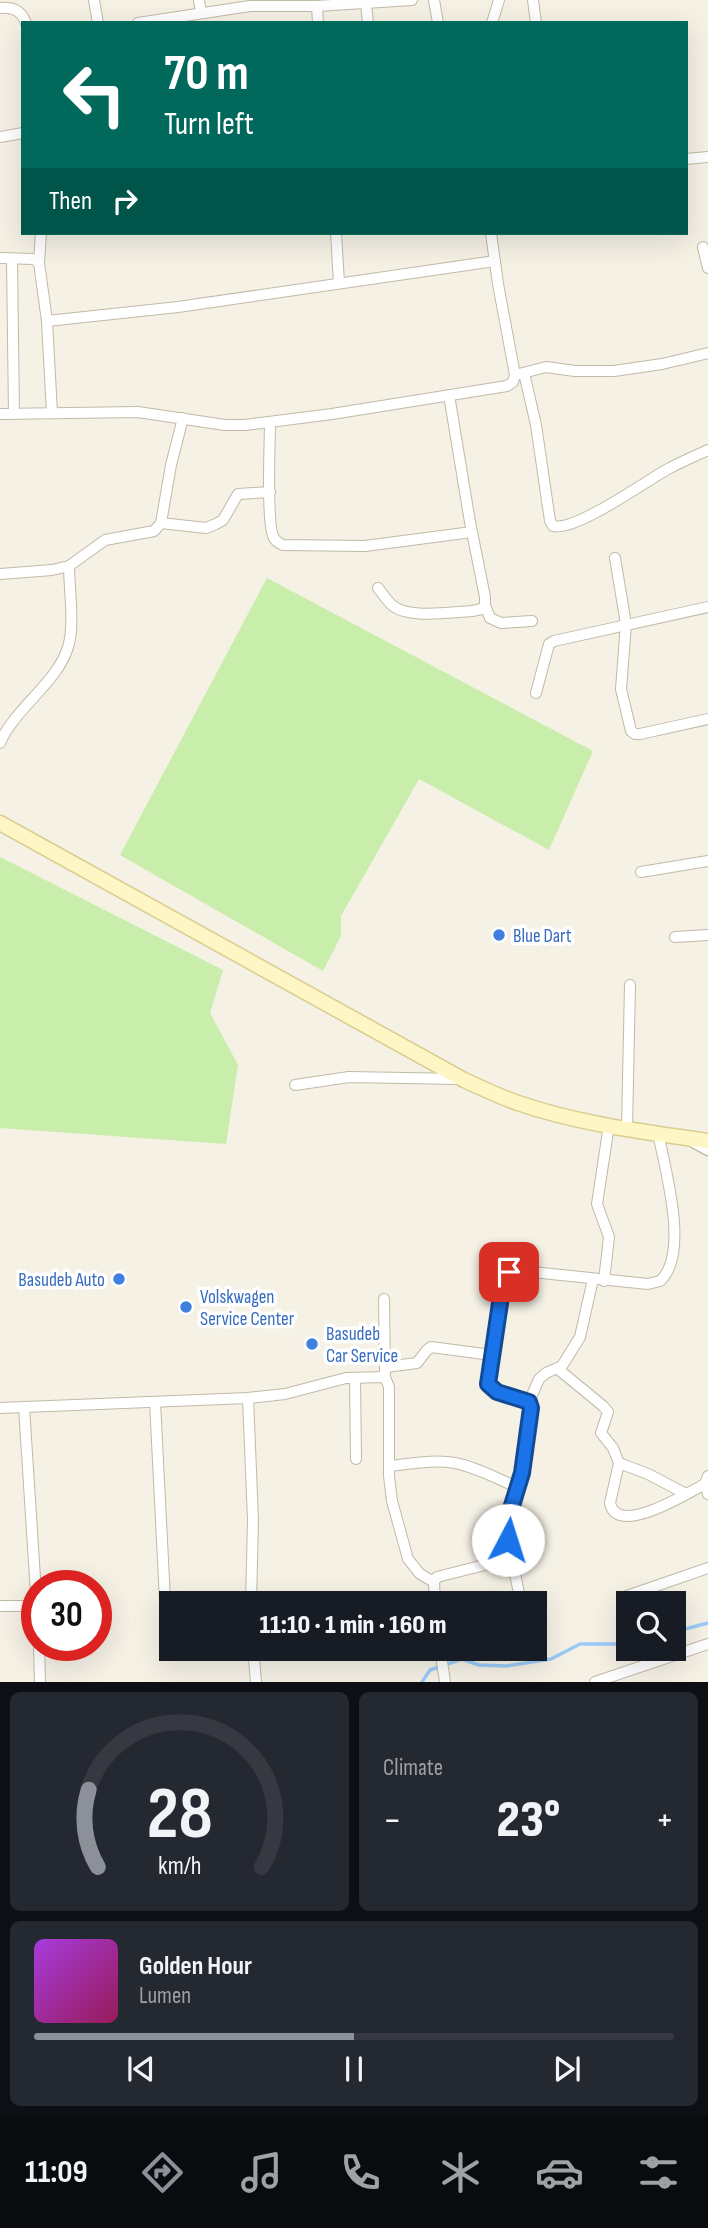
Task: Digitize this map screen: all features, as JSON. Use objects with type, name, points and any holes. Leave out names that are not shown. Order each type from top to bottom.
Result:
[{"type":"main road","points":[[0,822],[464,1080],[519,1103],[609,1125],[708,1143]]},
{"type":"street","points":[[94,0],[98,21]]},
{"type":"street","points":[[199,0],[201,13]]},
{"type":"street","points":[[151,21],[250,6],[317,6],[346,2],[366,4],[412,0]]},
{"type":"street","points":[[435,0],[438,21]]},
{"type":"street","points":[[493,21],[499,0]]},
{"type":"street","points":[[533,0],[536,21]]},
{"type":"street","points":[[366,4],[368,21]]},
{"type":"street","points":[[317,6],[318,21]]},
{"type":"street","points":[[0,8],[16,10],[23,15],[25,21]]},
{"type":"street","points":[[0,137],[21,133]]},
{"type":"street","points":[[688,159],[708,157]]},
{"type":"street","points":[[41,235],[39,263],[47,321],[52,413]]},
{"type":"street","points":[[336,235],[339,283]]},
{"type":"street","points":[[491,235],[520,374],[536,425],[550,521],[553,526],[558,527],[586,516],[668,469],[708,450]]},
{"type":"street","points":[[703,247],[708,268]]},
{"type":"street","points":[[0,258],[34,259],[39,263]]},
{"type":"street","points":[[12,260],[14,414]]},
{"type":"street","points":[[47,321],[178,306],[495,261]]},
{"type":"street","points":[[0,414],[138,412],[225,425],[271,422],[507,386],[520,374],[546,367],[575,371],[614,371],[662,364],[708,353]]},
{"type":"street","points":[[449,395],[485,605],[490,618],[501,623],[532,621]]},
{"type":"street","points":[[0,574],[69,566],[105,540],[154,531],[161,523],[170,465],[183,418]]},
{"type":"street","points":[[271,422],[272,532],[274,538],[283,545],[365,546],[472,532]]},
{"type":"street","points":[[161,523],[206,528],[223,520],[238,494],[270,492]]},
{"type":"street","points":[[615,558],[626,624],[621,678],[627,723],[631,731],[640,734],[708,719]]},
{"type":"street","points":[[0,743],[10,725],[60,663],[68,648],[69,566]]},
{"type":"street","points":[[379,588],[390,604],[412,613],[472,611],[482,609],[485,605]]},
{"type":"street","points":[[536,693],[549,644],[561,638],[708,607]]},
{"type":"street","points":[[641,872],[708,861]]},
{"type":"street","points":[[675,937],[708,936]]},
{"type":"street","points":[[627,1128],[630,985]]},
{"type":"street","points":[[295,1085],[349,1077],[464,1080]]},
{"type":"street","points":[[519,1591],[508,1540],[510,1512],[522,1473],[531,1416],[529,1402],[539,1379],[558,1369],[573,1350],[580,1337],[598,1280],[608,1237],[597,1204],[609,1125]]},
{"type":"street","points":[[529,1402],[492,1389],[488,1384],[505,1276],[513,1270],[653,1284],[665,1277],[675,1231],[658,1133]]},
{"type":"street","points":[[384,1299],[392,1501],[408,1559],[420,1574],[434,1582]]},
{"type":"street","points":[[0,1408],[248,1398],[285,1394],[385,1372],[417,1363],[431,1347],[492,1355]]},
{"type":"street","points":[[558,1369],[608,1412],[601,1433],[613,1448],[619,1463],[610,1503],[615,1513],[644,1514],[707,1485]]},
{"type":"street","points":[[355,1378],[356,1458]]},
{"type":"street","points":[[248,1398],[253,1520],[251,1591]]},
{"type":"street","points":[[155,1402],[165,1591]]},
{"type":"street","points":[[23,1407],[34,1570]]},
{"type":"street","points":[[389,1466],[452,1462],[517,1487]]},
{"type":"street","points":[[619,1463],[648,1474],[686,1494]]},
{"type":"street","points":[[434,1582],[442,1575],[512,1558]]},
{"type":"street","points":[[642,1591],[708,1569]]},
{"type":"street","points":[[434,1582],[434,1591]]},
{"type":"street","points":[[0,1606],[21,1607]]},
{"type":"street","points":[[596,1682],[708,1644]]},
{"type":"street","points":[[39,1661],[40,1682]]},
{"type":"street","points":[[255,1661],[256,1682]]},
{"type":"green space","points":[[267,578],[593,751],[549,850],[419,779],[341,916],[341,936],[323,971],[120,855]]},
{"type":"green space","points":[[0,857],[223,970],[210,1013],[238,1065],[226,1144],[0,1128]]},
{"type":"waterway","points":[[686,1629],[708,1623]]},
{"type":"waterway","points":[[422,1682],[430,1670],[462,1659],[479,1665],[507,1666],[551,1659],[580,1644],[616,1644]]},
{"type":"place","name":"Blue Dart","points":[[499,935]]},
{"type":"place","name":"Basudeb Auto","points":[[119,1279]]},
{"type":"place","name":"Volskwagen Service Center","points":[[186,1307]]},
{"type":"place","name":"Basudeb Car Service","points":[[312,1344]]},
{"type":"route","points":[[508,1540],[510,1512],[522,1473],[531,1416],[529,1402],[497,1392],[488,1384],[503,1283],[509,1272]]}]
